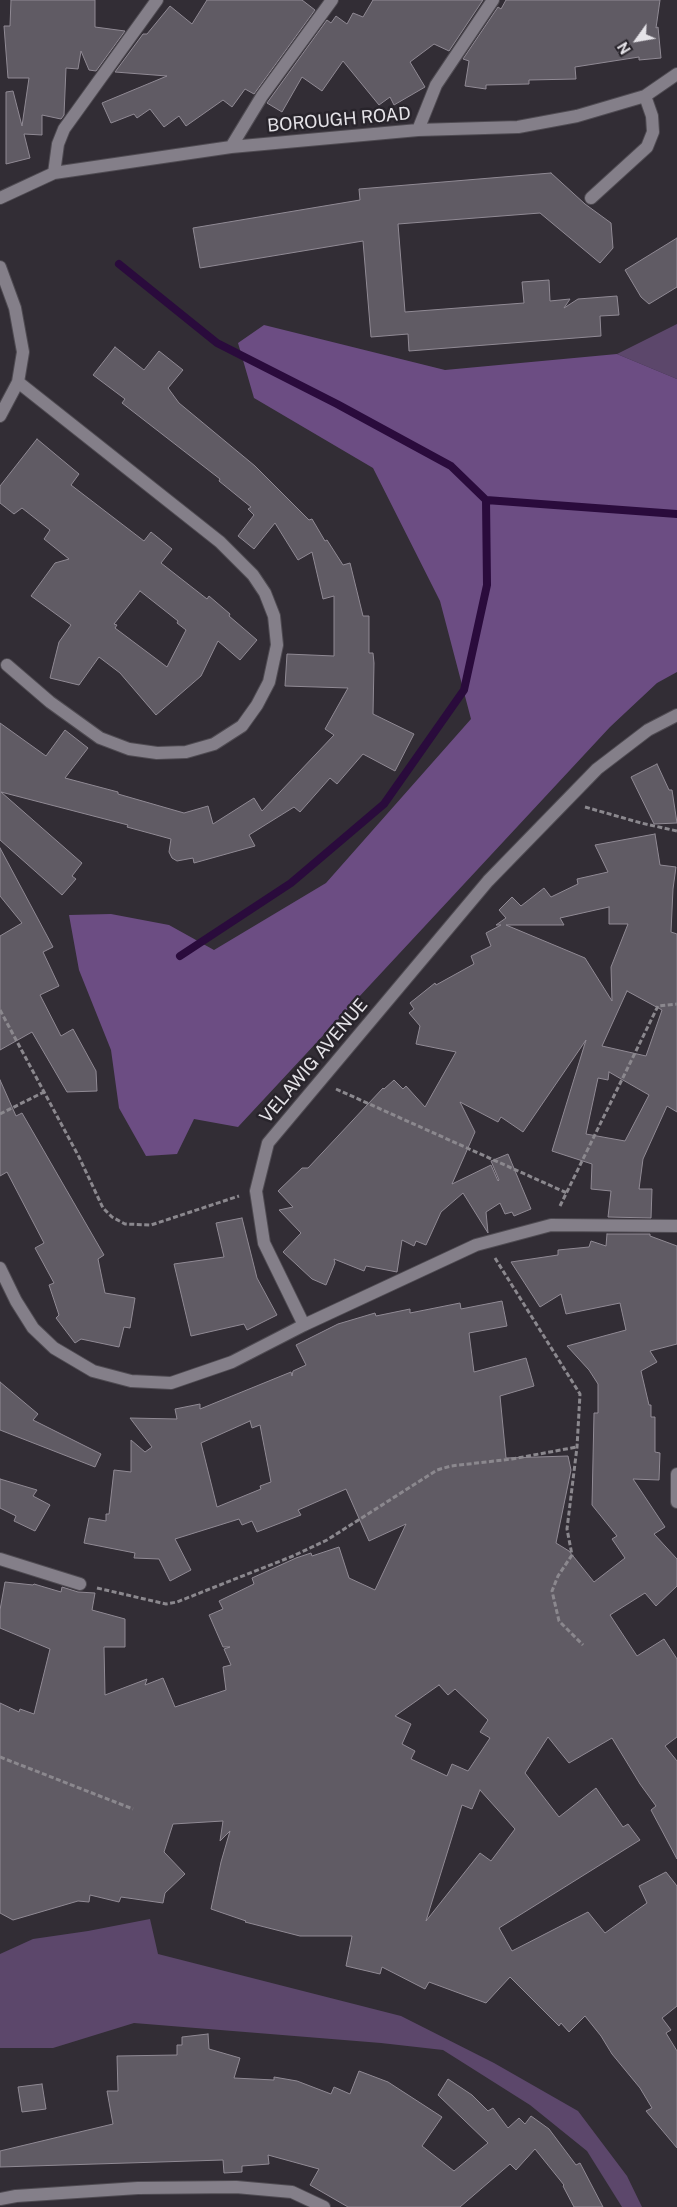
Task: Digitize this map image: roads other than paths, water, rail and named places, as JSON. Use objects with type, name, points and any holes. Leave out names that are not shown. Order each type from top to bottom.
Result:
[{"type":"street","points":[[54,173],[58,144],[64,129],[157,0]]},
{"type":"street","points":[[231,147],[262,96],[332,0]]},
{"type":"street","points":[[418,130],[436,85],[493,0]]},
{"type":"street","name":"BOROUGH ROAD","points":[[0,198],[54,173],[231,147],[418,130],[518,126],[577,116],[644,96],[677,74]]},
{"type":"street","points":[[591,198],[647,147],[653,132],[652,116],[644,96]]},
{"type":"street","points":[[0,267],[15,308],[23,352],[18,382],[0,416]]},
{"type":"street","points":[[7,665],[50,702],[100,738],[129,749],[157,753],[186,752],[214,744],[242,726],[257,705],[268,682],[276,645],[274,616],[265,593],[253,575],[220,542],[18,382]]},
{"type":"street","name":"VELAWIG AVENUE","points":[[304,1325],[264,1243],[256,1191],[268,1143],[488,881],[597,769],[648,730],[677,715]]},
{"type":"street","points":[[0,1268],[16,1301],[33,1328],[54,1348],[93,1371],[131,1381],[171,1383],[232,1362],[304,1325],[476,1245],[550,1225],[677,1226]]},
{"type":"street","points":[[677,1474],[677,1502]]},
{"type":"street","points":[[0,1559],[80,1584]]},
{"type":"street","points":[[0,2199],[138,2188],[236,2187],[292,2192],[324,2207]]},
{"type":"waterway","points":[[119,264],[217,343],[337,404],[451,466],[486,500]]},
{"type":"waterway","points":[[180,956],[291,883],[384,804],[464,690],[487,585],[486,500],[677,514]]}]
